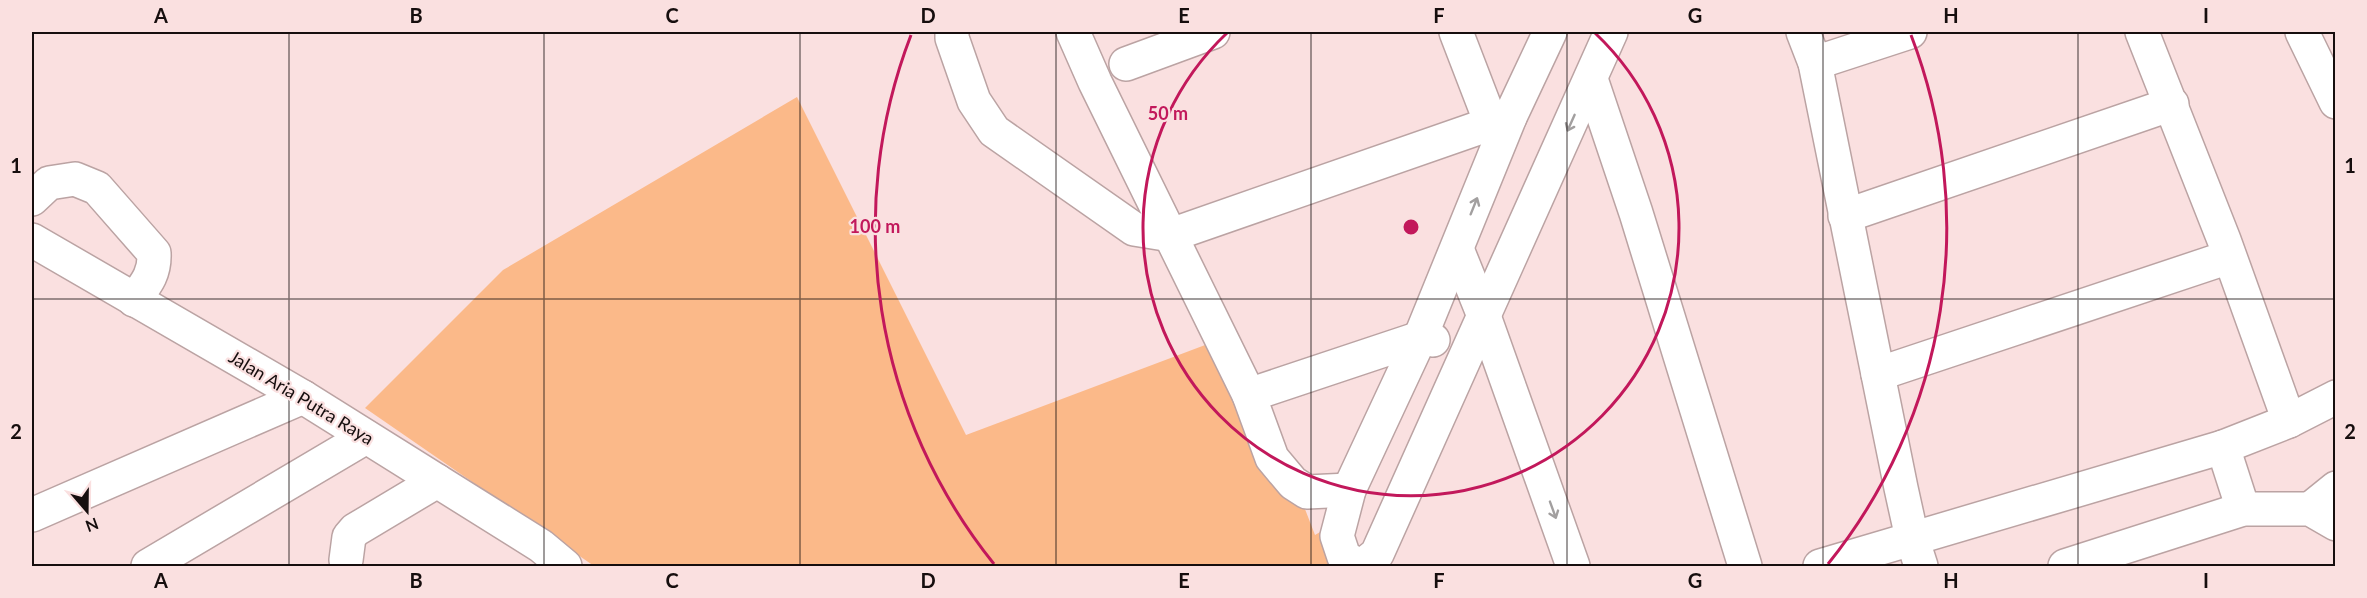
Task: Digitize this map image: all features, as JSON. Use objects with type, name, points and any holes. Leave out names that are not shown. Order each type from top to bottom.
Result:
[{"type":"main road","points":[[952,32],[952,38],[974,101],[994,131],[1134,229],[1171,234],[1501,120]]},
{"type":"main road","points":[[1073,32],[1095,82],[1249,395],[1272,458],[1293,483],[1307,492],[1350,490]]},
{"type":"main road","points":[[1126,64],[1213,32]]},
{"type":"main road","points":[[1456,32],[1501,120]]},
{"type":"main road","points":[[1550,32],[1501,120],[1452,262],[1420,338],[1350,490],[1337,536],[1344,557],[1360,567],[1377,554],[1611,32]]},
{"type":"main road","points":[[1803,32],[1815,63],[1845,216],[1917,552]]},
{"type":"main road","points":[[1815,63],[1910,32]]},
{"type":"main road","points":[[2142,32],[2172,104],[2289,421]]},
{"type":"main road","points":[[2302,32],[2336,102]]},
{"type":"main road","points":[[1591,79],[1636,213],[1745,567]]},
{"type":"main road","points":[[1845,216],[2172,104]]},
{"type":"main road","points":[[32,199],[49,183],[75,178],[97,188],[154,253],[155,267],[152,277],[134,300]]},
{"type":"main road","name":"Jalan Aria Putra Raya","points":[[32,242],[303,397],[541,546],[565,567]]},
{"type":"main road","points":[[1878,374],[2229,257]]},
{"type":"main road","points":[[1452,262],[1550,567]]},
{"type":"main road","points":[[1249,395],[1420,338],[1475,334]]},
{"type":"main road","points":[[1475,334],[1573,567]]},
{"type":"main road","points":[[32,515],[303,397]]},
{"type":"main road","points":[[1820,567],[1917,552],[2223,447],[2289,421],[2336,397]]},
{"type":"main road","points":[[148,567],[366,437]]},
{"type":"main road","points":[[2223,447],[2242,509]]},
{"type":"main road","points":[[346,560],[349,537],[355,530],[437,481]]},
{"type":"main road","points":[[2065,567],[2242,509],[2323,516],[2336,489]]},
{"type":"shaded area","points":[[797,97],[966,435],[1237,333],[1315,535],[1339,521],[1360,566],[594,566],[365,408],[503,270]]}]
